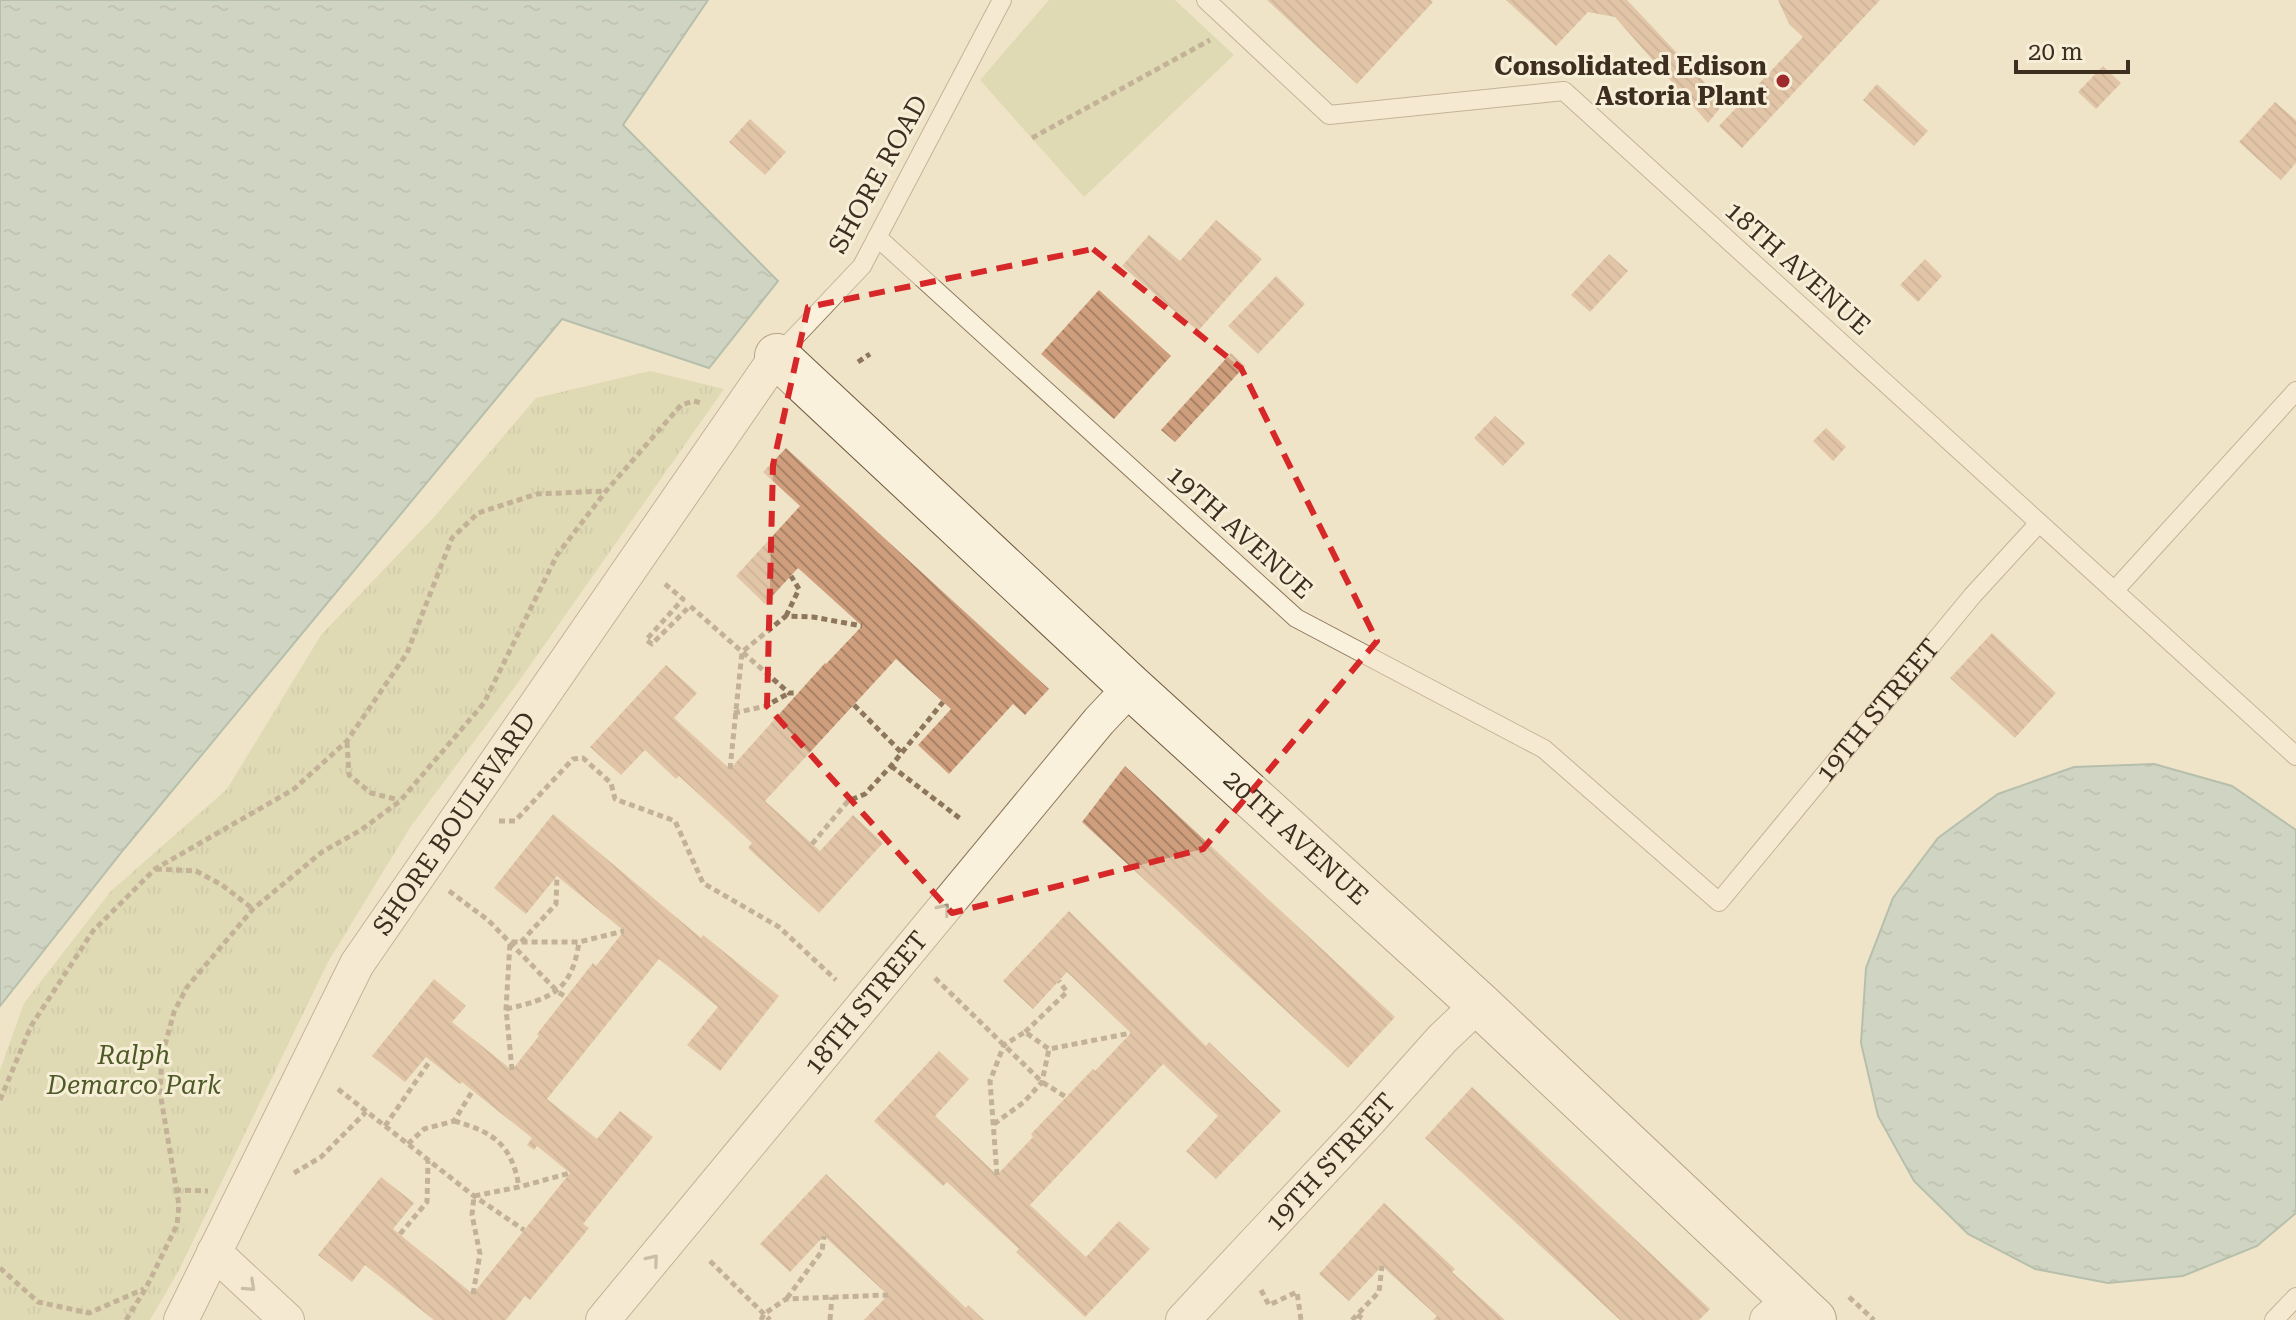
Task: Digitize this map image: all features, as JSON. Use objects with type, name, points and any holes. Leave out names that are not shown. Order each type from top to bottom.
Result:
[{"type":"street","name":"20TH AVENUE","points":[[777,356],[1131,687],[1479,1004],[1791,1313]]},
{"type":"street","name":"SHORE BOULEVARD","points":[[181,1320],[357,964],[777,356]]},
{"type":"street","name":"18TH STREET","points":[[603,1320],[1099,721],[1131,687]]},
{"type":"street","name":"19TH STREET","points":[[1183,1320],[1442,1039],[1479,1004]]},
{"type":"street","points":[[214,1252],[287,1320]]},
{"type":"lane","name":"SHORE ROAD","points":[[777,356],[862,266],[1002,0]]},
{"type":"lane","name":"18TH AVENUE","points":[[1206,0],[1329,115],[1564,91],[2296,756]]},
{"type":"lane","name":"19TH AVENUE","points":[[877,237],[1296,618],[1544,749],[1719,902]]},
{"type":"lane","points":[[2114,591],[2296,391]]},
{"type":"lane","name":"19TH STREET","points":[[1719,902],[1973,595],[2039,523]]},
{"type":"lane","points":[[2274,1320],[2296,1297]]},
{"type":"path","points":[[1032,138],[1214,37]]},
{"type":"path","points":[[858,362],[870,354]]},
{"type":"path","points":[[126,1320],[146,1288],[177,1225],[179,1205],[160,1092],[162,1056],[174,1012],[194,977],[253,909],[322,852],[361,830],[400,801],[484,703],[557,555],[606,491],[681,405],[694,401],[707,405]]},
{"type":"path","points":[[0,1100],[31,1026],[93,931],[155,869],[294,789],[347,741],[407,653],[452,538],[478,513],[537,494],[606,491]]},
{"type":"path","points":[[730,769],[742,652],[786,616],[799,589],[791,576]]},
{"type":"path","points":[[665,584],[789,693]]},
{"type":"path","points":[[683,599],[646,640],[652,644],[690,606]]},
{"type":"path","points":[[786,616],[813,617],[862,626]]},
{"type":"path","points":[[734,713],[766,706],[789,693],[797,693]]},
{"type":"path","points":[[812,844],[848,801],[865,794],[891,766],[943,702]]},
{"type":"path","points":[[854,705],[902,753]]},
{"type":"path","points":[[347,741],[349,775],[371,793],[400,801]]},
{"type":"path","points":[[493,821],[515,821],[573,759],[583,758],[611,783],[615,799],[675,821],[703,883],[779,927],[836,980]]},
{"type":"path","points":[[891,766],[962,820]]},
{"type":"path","points":[[155,869],[196,871],[222,885],[253,909]]},
{"type":"path","points":[[521,942],[556,904],[557,876]]},
{"type":"path","points":[[448,891],[488,920],[566,997]]},
{"type":"path","points":[[510,942],[579,942],[624,931]]},
{"type":"path","points":[[510,942],[506,1009],[512,1070]]},
{"type":"path","points":[[506,1009],[558,992],[576,966],[579,942]]},
{"type":"path","points":[[935,978],[1042,1082],[1066,1097]]},
{"type":"path","points":[[997,1175],[990,1081],[1004,1045],[1025,1032],[1067,992],[1059,981]]},
{"type":"path","points":[[1025,1032],[1049,1049],[1131,1033]]},
{"type":"path","points":[[994,1124],[1024,1102],[1042,1082],[1049,1049]]},
{"type":"path","points":[[385,1126],[430,1061]]},
{"type":"path","points":[[338,1089],[474,1196],[524,1230]]},
{"type":"path","points":[[454,1121],[473,1090]]},
{"type":"path","points":[[291,1174],[321,1157],[366,1112]]},
{"type":"path","points":[[408,1144],[424,1129],[454,1121],[472,1126],[500,1142],[515,1163],[519,1187]]},
{"type":"path","points":[[400,1234],[427,1202],[428,1160]]},
{"type":"path","points":[[474,1196],[570,1173]]},
{"type":"path","points":[[175,1190],[209,1191]]},
{"type":"path","points":[[473,1294],[480,1254],[472,1215],[474,1196]]},
{"type":"path","points":[[763,1317],[786,1299],[822,1251],[824,1236]]},
{"type":"path","points":[[710,1261],[763,1317],[770,1320]]},
{"type":"path","points":[[1365,1320],[1355,1317],[1379,1292],[1382,1266]]},
{"type":"path","points":[[0,1268],[38,1302],[89,1313],[146,1288]]},
{"type":"path","points":[[1261,1290],[1269,1305],[1297,1292],[1301,1320]]},
{"type":"path","points":[[786,1299],[888,1295]]},
{"type":"path","points":[[830,1320],[832,1297]]},
{"type":"highlighted area","points":[[1093,249],[1241,368],[1377,641],[1203,849],[952,913],[767,706],[773,465],[808,307]]},
{"type":"green space","points":[[1049,0],[1175,0],[1234,55],[1084,197],[980,80]]},
{"type":"green space","name":"Ralph Demarco Park","points":[[650,371],[724,389],[517,684],[411,826],[328,962],[179,1270],[150,1320],[0,1320],[0,1070],[24,1003],[111,891],[227,789],[321,635],[435,516],[536,398]]},
{"type":"water","points":[[0,0],[708,0],[623,125],[778,281],[709,368],[562,319],[124,849],[0,1006]]},
{"type":"water","points":[[2154,764],[2232,786],[2296,830],[2296,1213],[2257,1246],[2183,1276],[2108,1283],[2035,1269],[1968,1234],[1914,1181],[1878,1116],[1861,1043],[1866,968],[1893,898],[1938,838],[1998,794],[2074,767]]},
{"type":"building","points":[[1267,0],[1431,0],[1433,2],[1357,84]]},
{"type":"building","name":"Consolidated Edison Astoria Plant","points":[[1506,0],[1627,0],[1724,103],[1708,123],[1615,17],[1588,12],[1556,46]]},
{"type":"building","name":"Consolidated Edison Astoria Plant","points":[[1778,0],[1880,0],[1742,148],[1719,126],[1803,37],[1789,24]]},
{"type":"building","points":[[2103,66],[2121,83],[2096,109],[2078,92]]},
{"type":"building","points":[[1877,84],[1928,131],[1914,146],[1863,100]]},
{"type":"building","points":[[2275,102],[2296,120],[2296,163],[2281,180],[2239,142]]},
{"type":"building","points":[[750,119],[786,152],[765,175],[729,142]]},
{"type":"building","points":[[1216,220],[1262,259],[1198,331],[1122,266],[1149,235],[1180,261]]},
{"type":"building","points":[[1609,254],[1628,271],[1590,312],[1571,295]]},
{"type":"building","points":[[1925,259],[1942,276],[1918,302],[1900,285]]},
{"type":"building","points":[[1276,276],[1305,304],[1258,354],[1228,326]]},
{"type":"building","points":[[1099,290],[1171,356],[1114,419],[1041,354]]},
{"type":"building","points":[[1231,353],[1245,366],[1175,442],[1161,430]]},
{"type":"building","points":[[1495,416],[1525,443],[1503,466],[1474,438]]},
{"type":"building","points":[[1826,428],[1846,447],[1833,461],[1813,441]]},
{"type":"building","points":[[786,448],[1049,689],[1025,715],[1013,704],[949,774],[918,745],[951,709],[896,659],[765,801],[820,851],[853,815],[883,843],[819,913],[748,848],[752,843],[679,776],[676,779],[645,750],[621,775],[590,747],[666,665],[697,693],[674,718],[730,769],[862,626],[798,568],[765,604],[736,576],[800,506],[763,472]]},
{"type":"building","points":[[1992,633],[2056,693],[2015,738],[1950,678]]},
{"type":"building","points":[[1125,766],[1395,1017],[1348,1068],[1082,822]]},
{"type":"building","points":[[553,814],[701,938],[703,935],[779,996],[720,1071],[687,1045],[718,1007],[659,959],[547,1099],[597,1139],[620,1111],[653,1137],[583,1224],[589,1228],[530,1300],[525,1296],[506,1320],[434,1320],[365,1265],[352,1282],[318,1255],[381,1177],[414,1203],[393,1229],[473,1294],[570,1173],[537,1146],[534,1150],[527,1145],[532,1138],[426,1057],[405,1082],[372,1056],[434,979],[466,1006],[452,1022],[512,1070],[593,963],[596,966],[624,931],[557,876],[526,914],[494,888]]},
{"type":"building","points":[[1069,911],[1206,1046],[1209,1042],[1281,1111],[1216,1179],[1186,1151],[1218,1116],[1163,1064],[1030,1205],[1086,1257],[1119,1221],[1150,1249],[1085,1317],[1016,1252],[1019,1249],[947,1182],[943,1186],[874,1121],[939,1051],[969,1079],[935,1116],[997,1175],[1033,1137],[1031,1134],[1131,1033],[1067,972],[1033,1009],[1003,981]]},
{"type":"building","points":[[1472,1087],[1710,1309],[1699,1320],[1620,1320],[1425,1138]]},
{"type":"building","points":[[826,1174],[966,1308],[968,1305],[984,1320],[864,1320],[888,1295],[824,1236],[790,1272],[760,1244]]},
{"type":"building","points":[[1384,1203],[1505,1320],[1433,1320],[1437,1316],[1382,1266],[1349,1301],[1319,1274]]},
{"type":"place","name":"Consolidated Edison Astoria Plant","points":[[1783,81]]}]
